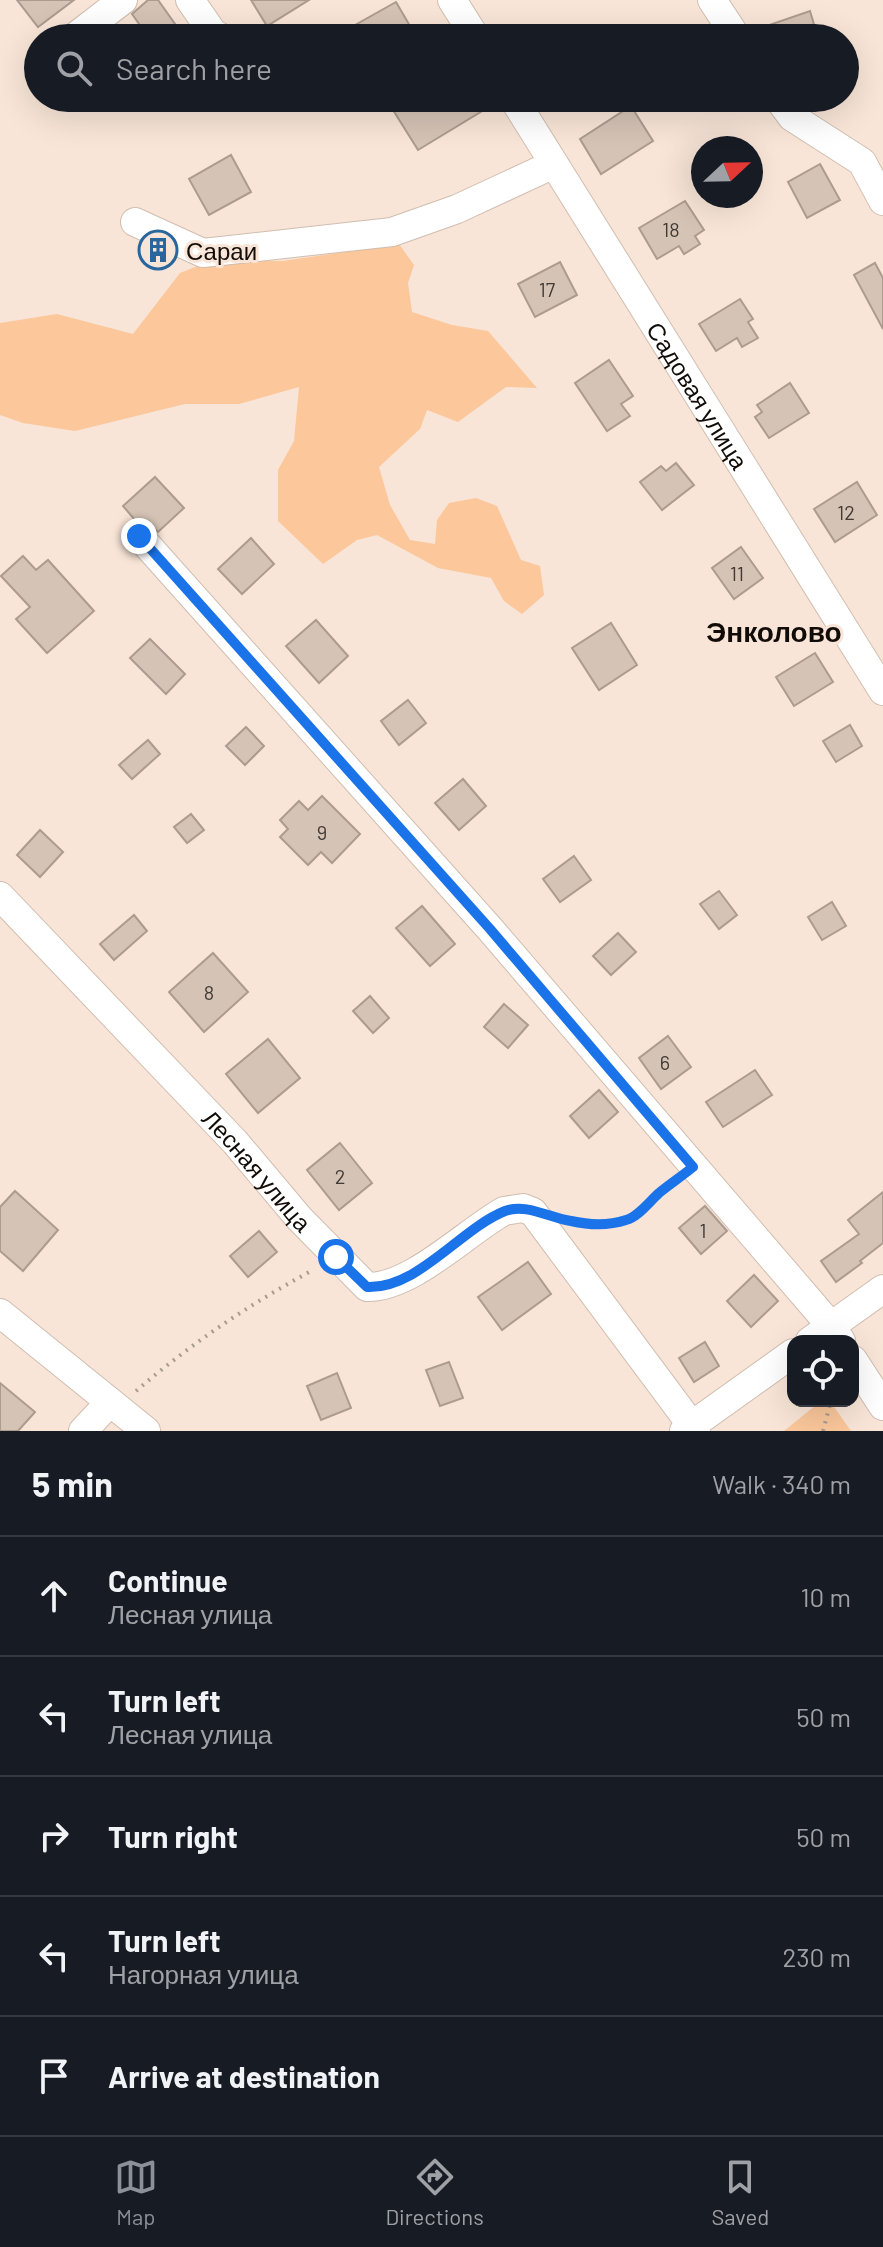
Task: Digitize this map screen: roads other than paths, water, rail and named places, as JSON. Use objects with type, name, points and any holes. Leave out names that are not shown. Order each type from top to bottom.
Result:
[{"type":"street","points":[[92,24],[123,0]]},
{"type":"street","points":[[190,0],[207,24]]},
{"type":"street","points":[[452,0],[467,24]]},
{"type":"street","points":[[712,0],[728,24]]},
{"type":"street","name":"Садовая улица","points":[[522,112],[883,691]]},
{"type":"street","points":[[788,112],[862,162],[883,201]]},
{"type":"street","points":[[135,222],[203,253],[392,232],[457,209],[554,164]]},
{"type":"street","points":[[139,536],[490,929],[693,1167],[827,1335]]},
{"type":"street","name":"Лесная улица","points":[[0,896],[235,1142],[336,1257],[367,1287],[402,1280],[504,1211],[523,1208],[533,1212],[691,1429]]},
{"type":"street","points":[[829,1335],[883,1289]]},
{"type":"street","points":[[0,1313],[146,1431]]},
{"type":"street","points":[[691,1429],[787,1357]]},
{"type":"street","points":[[859,1369],[883,1406]]},
{"type":"street","points":[[83,1431],[113,1404]]},
{"type":"place","name":"Сараи","points":[[158,250]]},
{"type":"district","name":"Энколово","points":[[774,631]]}]
